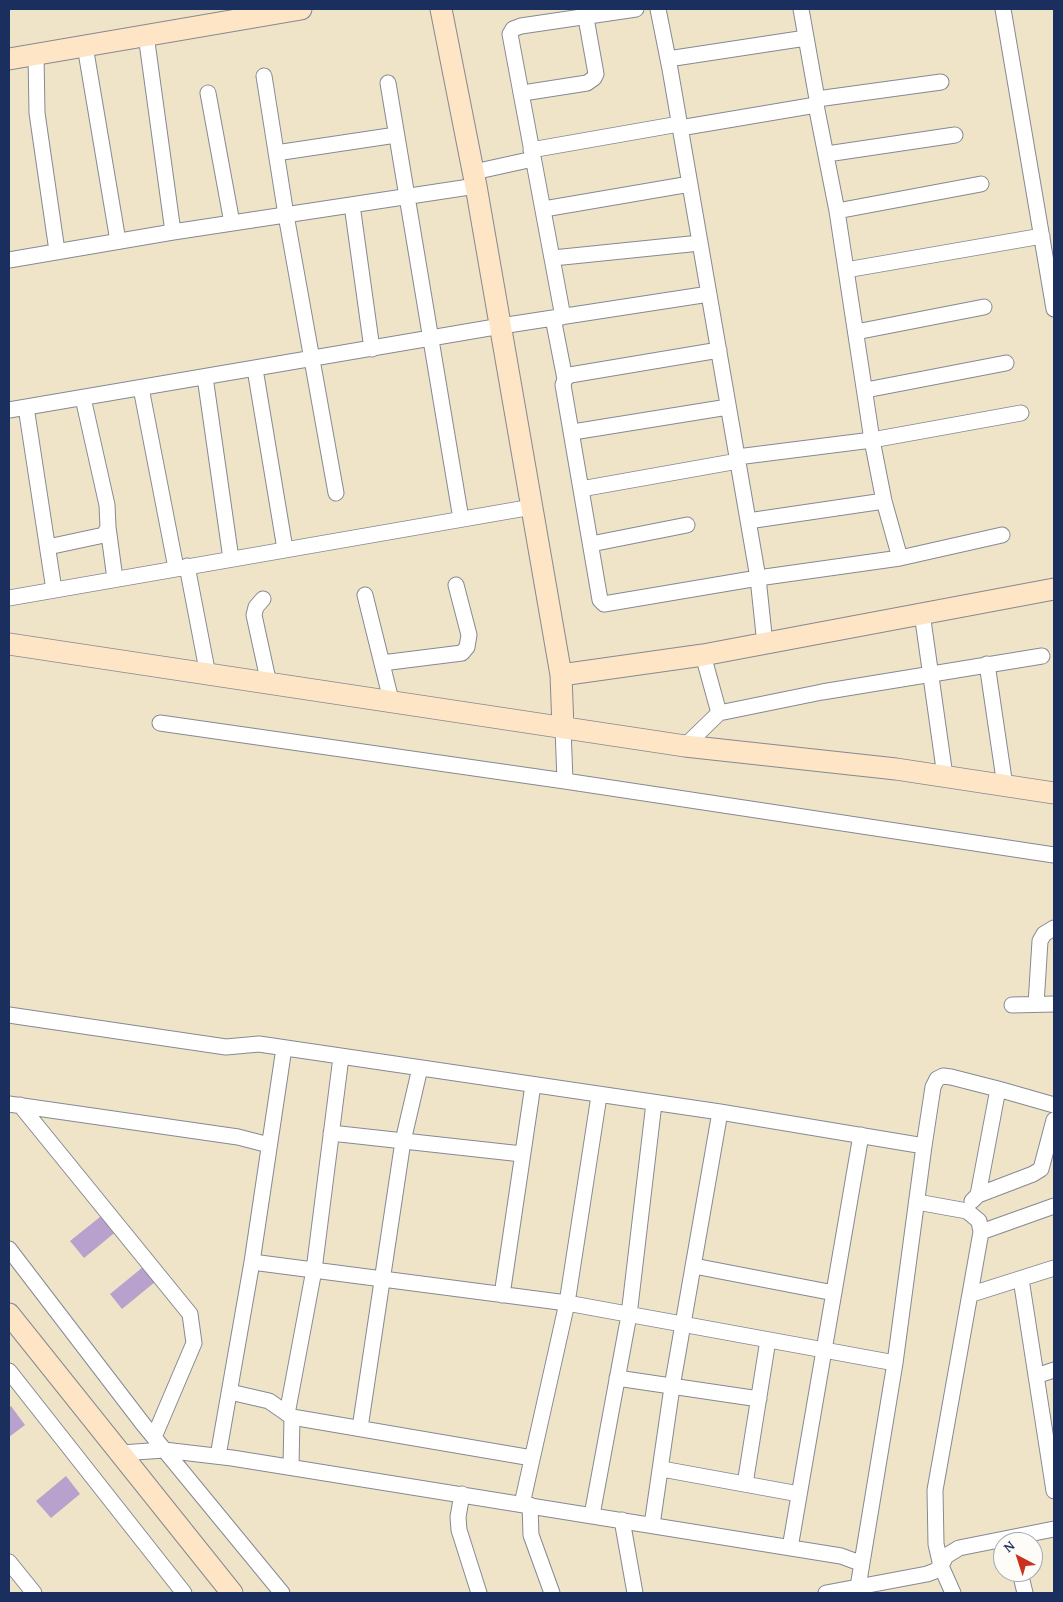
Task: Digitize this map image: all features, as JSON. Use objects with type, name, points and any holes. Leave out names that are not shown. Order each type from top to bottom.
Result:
[{"type":"street","points":[[9,59],[146,35],[259,12],[301,9]]},
{"type":"street","points":[[441,9],[475,179],[561,675],[565,781]]},
{"type":"street","points":[[636,9],[513,29],[510,34],[523,93],[532,154],[553,258],[565,379],[564,385],[600,600],[604,604],[758,578],[900,558],[1002,535]]},
{"type":"street","points":[[658,9],[758,578],[765,644]]},
{"type":"street","points":[[802,9],[866,390],[872,440],[884,501],[900,558]]},
{"type":"street","points":[[1003,9],[1054,310]]},
{"type":"street","points":[[523,93],[587,83],[594,78],[596,74],[586,18]]},
{"type":"street","points":[[146,35],[173,232]]},
{"type":"street","points":[[668,59],[806,38]]},
{"type":"street","points":[[84,46],[118,241]]},
{"type":"street","points":[[36,54],[37,113],[57,251]]},
{"type":"street","points":[[264,76],[286,214],[336,493]]},
{"type":"street","points":[[9,260],[173,232],[407,196],[475,179],[532,154],[680,126],[941,82]]},
{"type":"street","points":[[388,83],[461,519]]},
{"type":"street","points":[[208,93],[232,223]]},
{"type":"street","points":[[276,153],[396,135]]},
{"type":"street","points":[[827,154],[955,135]]},
{"type":"street","points":[[544,209],[690,184]]},
{"type":"street","points":[[837,212],[981,184]]},
{"type":"street","points":[[352,205],[372,348]]},
{"type":"street","points":[[846,270],[1042,236]]},
{"type":"street","points":[[553,258],[700,243]]},
{"type":"street","points":[[9,410],[501,326],[709,294]]},
{"type":"street","points":[[856,332],[984,307]]},
{"type":"street","points":[[565,379],[570,375],[719,350]]},
{"type":"street","points":[[866,390],[1006,363]]},
{"type":"street","points":[[256,369],[285,549]]},
{"type":"street","points":[[205,378],[231,559]]},
{"type":"street","points":[[141,388],[181,567],[208,675]]},
{"type":"street","points":[[83,398],[107,506],[115,579]]},
{"type":"street","points":[[26,407],[54,590]]},
{"type":"street","points":[[573,432],[728,407]]},
{"type":"street","points":[[581,489],[737,459],[872,440],[1021,413]]},
{"type":"street","points":[[748,521],[884,501]]},
{"type":"street","points":[[9,598],[532,507]]},
{"type":"street","points":[[592,544],[687,525]]},
{"type":"street","points":[[48,548],[104,535],[108,527]]},
{"type":"street","points":[[382,663],[462,653],[467,647],[469,636],[456,585]]},
{"type":"street","points":[[561,675],[703,655],[1054,589]]},
{"type":"street","points":[[366,596],[391,700]]},
{"type":"street","points":[[263,599],[256,607],[254,615],[270,684]]},
{"type":"street","points":[[922,613],[945,776]]},
{"type":"street","points":[[9,644],[208,675],[391,700],[685,746],[825,760],[1054,793]]},
{"type":"street","points":[[703,655],[719,714]]},
{"type":"street","points":[[685,746],[719,714],[822,692],[1042,656]]},
{"type":"street","points":[[987,664],[1005,786]]},
{"type":"street","points":[[160,723],[565,781],[1054,855]]},
{"type":"street","points":[[1036,1004],[1040,941],[1044,934],[1054,928]]},
{"type":"street","points":[[1012,1004],[1054,1004]]},
{"type":"street","points":[[9,1015],[226,1048],[260,1044],[599,1096],[720,1112],[924,1146]]},
{"type":"street","points":[[218,1456],[252,1262],[284,1048]]},
{"type":"street","points":[[291,1467],[290,1415],[314,1270],[341,1056]]},
{"type":"street","points":[[360,1428],[403,1141],[420,1068]]},
{"type":"street","points":[[858,1587],[860,1563],[895,1364],[932,1087],[937,1079],[943,1076],[951,1077],[1054,1105]]},
{"type":"street","points":[[502,1295],[532,1085]]},
{"type":"street","points":[[978,1195],[998,1090]]},
{"type":"street","points":[[552,1593],[531,1536],[526,1504],[532,1458],[567,1303],[599,1096]]},
{"type":"street","points":[[592,1515],[629,1315],[654,1103]]},
{"type":"street","points":[[14,1104],[238,1137],[269,1144]]},
{"type":"street","points":[[14,1104],[190,1314],[194,1343],[154,1437]]},
{"type":"street","points":[[652,1525],[662,1469],[672,1387],[720,1112]]},
{"type":"street","points":[[968,1211],[971,1201],[978,1195],[1033,1174],[1041,1169],[1045,1160],[1054,1120]]},
{"type":"street","points":[[331,1133],[522,1154]]},
{"type":"street","points":[[790,1548],[861,1135]]},
{"type":"street","points":[[917,1202],[968,1211],[979,1221],[981,1232],[972,1294],[936,1490],[936,1544],[941,1566],[953,1593]]},
{"type":"street","points":[[981,1232],[1054,1206]]},
{"type":"street","points":[[9,1249],[164,1450],[282,1593]]},
{"type":"street","points":[[252,1262],[567,1303],[895,1364]]},
{"type":"street","points":[[694,1266],[834,1293]]},
{"type":"street","points":[[972,1294],[1054,1268]]},
{"type":"street","points":[[1020,1279],[1036,1376],[1050,1431],[1054,1490]]},
{"type":"street","points":[[9,1314],[232,1593]]},
{"type":"street","points":[[745,1484],[768,1340]]},
{"type":"street","points":[[1036,1376],[1054,1370]]},
{"type":"street","points":[[9,1371],[184,1593]]},
{"type":"street","points":[[617,1378],[759,1399]]},
{"type":"street","points":[[230,1392],[269,1402],[290,1415],[532,1458]]},
{"type":"street","points":[[121,1453],[164,1450],[218,1456],[841,1556],[860,1563]]},
{"type":"street","points":[[662,1469],[799,1494]]},
{"type":"street","points":[[462,1494],[458,1517],[459,1530],[479,1593]]},
{"type":"street","points":[[622,1520],[635,1593]]},
{"type":"street","points":[[826,1593],[858,1587],[881,1588],[927,1574],[941,1566],[950,1551],[993,1543]]},
{"type":"street","points":[[9,1562],[34,1593]]},
{"type":"building","points":[[105,1213],[118,1230],[84,1258],[70,1241]]},
{"type":"building","points":[[143,1267],[155,1282],[122,1309],[110,1294]]},
{"type":"building","points":[[11,1406],[25,1425],[9,1437],[9,1408]]},
{"type":"building","points":[[66,1476],[80,1494],[51,1518],[36,1501]]}]
